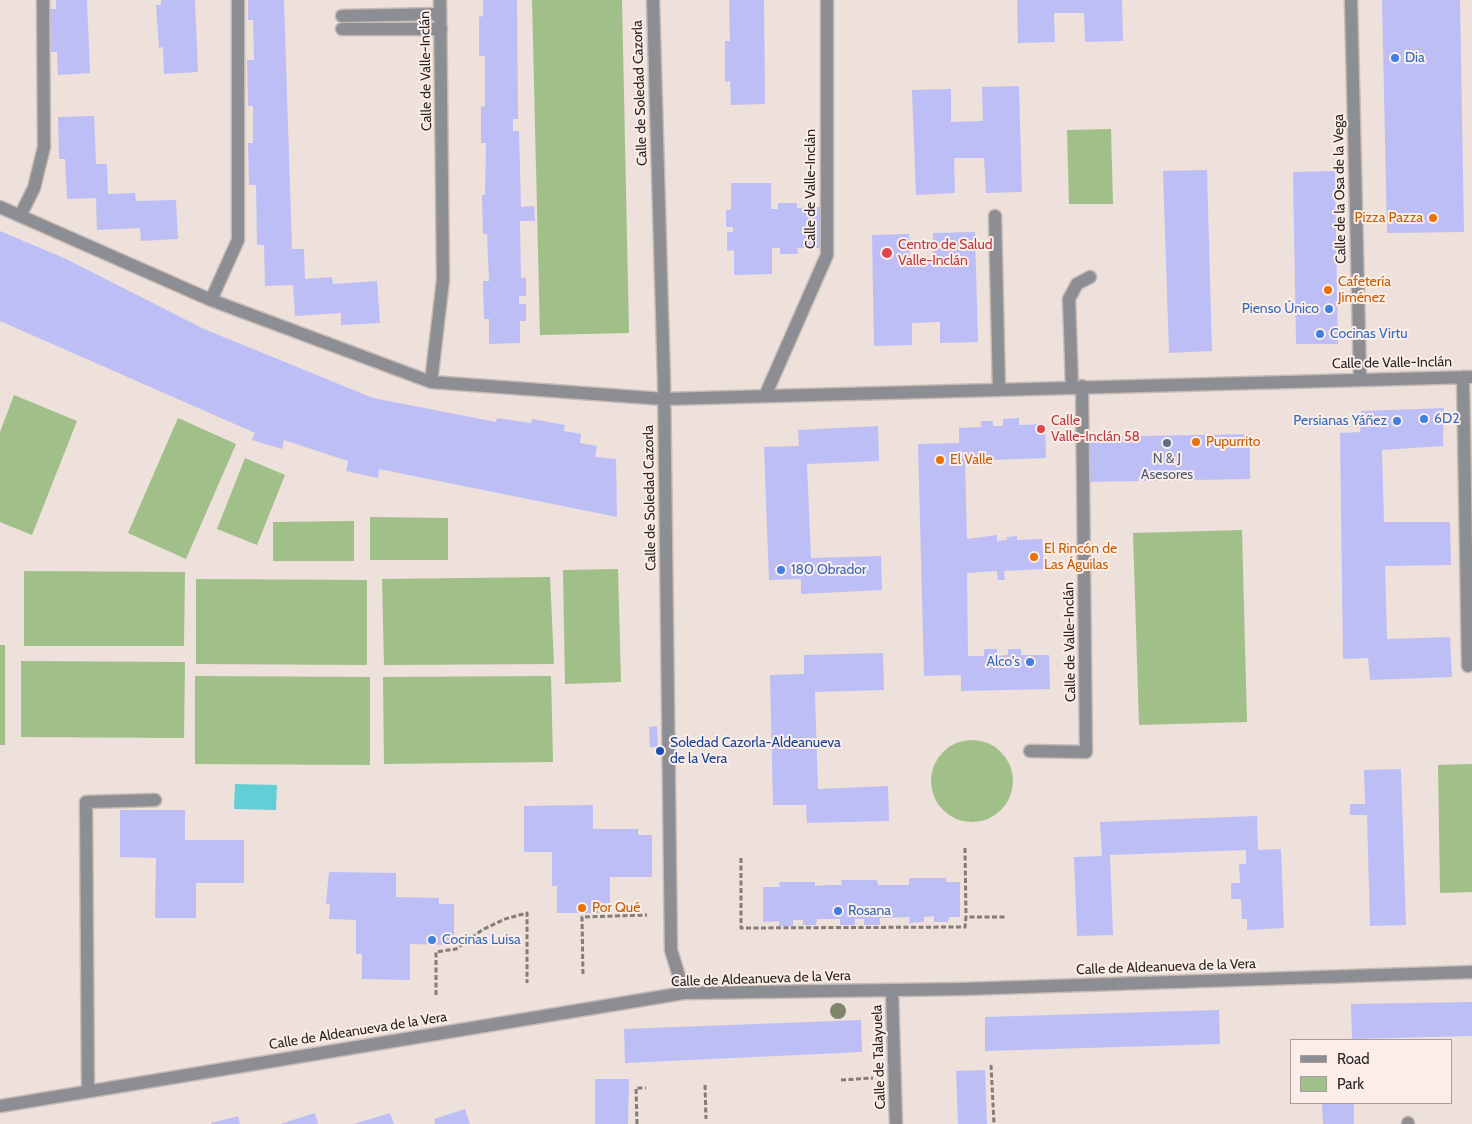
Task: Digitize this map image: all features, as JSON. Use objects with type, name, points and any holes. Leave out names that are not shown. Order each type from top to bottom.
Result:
[{"type":"street","points":[[20,216],[34,188],[44,147],[43,0]]},
{"type":"street","points":[[211,300],[238,240],[238,0]]},
{"type":"street","name":"Calle de Valle-Inclán","points":[[431,382],[443,280],[440,0]]},
{"type":"street","name":"Calle de Soledad Cazorla","points":[[653,0],[664,399],[671,950],[684,993]]},
{"type":"street","name":"Calle de Valle-Inclán","points":[[765,396],[827,255],[826,0]]},
{"type":"street","name":"Calle de la Osa de la Vega","points":[[1351,0],[1360,378]]},
{"type":"street","points":[[342,16],[440,14]]},
{"type":"street","points":[[342,29],[441,29]]},
{"type":"street","name":"Calle de Valle-Inclán","points":[[0,207],[211,300],[431,382],[664,399],[1360,378],[1467,377],[1468,666]]},
{"type":"street","points":[[995,216],[999,389]]},
{"type":"street","points":[[1077,386],[1070,299],[1077,284],[1090,278]]},
{"type":"street","name":"Calle de Valle-Inclán","points":[[1030,751],[1086,752],[1077,386]]},
{"type":"street","points":[[88,1090],[86,802],[155,800]]},
{"type":"street","name":"Calle de Aldeanueva de la Vera","points":[[0,1106],[684,993],[892,990],[1472,972]]},
{"type":"street","name":"Calle de Talayuela","points":[[892,990],[896,1124]]},
{"type":"path","points":[[741,858],[741,928],[966,927],[964,848]]},
{"type":"path","points":[[436,995],[436,952],[456,949],[482,930],[505,919],[527,913],[527,982]]},
{"type":"path","points":[[582,974],[582,917],[647,915]]},
{"type":"path","points":[[966,917],[1007,916]]},
{"type":"path","points":[[992,1065],[994,1124]]},
{"type":"path","points":[[841,1080],[874,1078]]},
{"type":"path","points":[[705,1085],[706,1119]]},
{"type":"path","points":[[637,1124],[636,1088],[646,1088]]},
{"type":"green space","points":[[532,0],[622,0],[629,333],[540,335]]},
{"type":"green space","points":[[1111,129],[1113,204],[1069,204],[1067,130]]},
{"type":"green space","points":[[14,395],[77,421],[32,535],[0,522],[0,432]]},
{"type":"green space","points":[[178,418],[236,444],[186,559],[128,533]]},
{"type":"green space","points":[[245,458],[285,475],[257,545],[217,529]]},
{"type":"green space","points":[[370,517],[448,518],[448,560],[370,560]]},
{"type":"green space","points":[[354,521],[354,561],[273,561],[273,522]]},
{"type":"green space","points":[[1242,530],[1247,722],[1139,725],[1133,533]]},
{"type":"green space","points":[[618,569],[621,682],[565,684],[563,570]]},
{"type":"green space","points":[[24,571],[185,572],[184,646],[24,646]]},
{"type":"green space","points":[[550,577],[554,664],[384,665],[382,579]]},
{"type":"green space","points":[[196,579],[367,580],[367,665],[196,664]]},
{"type":"green space","points":[[0,645],[5,645],[5,745],[0,745]]},
{"type":"green space","points":[[21,661],[185,662],[184,738],[21,737]]},
{"type":"green space","points":[[195,676],[370,677],[370,765],[195,764]]},
{"type":"green space","points":[[551,676],[553,762],[384,764],[383,677]]},
{"type":"green space","points":[[972,740],[988,743],[1001,752],[1010,765],[1013,781],[1010,797],[1001,810],[988,819],[972,822],[956,819],[943,810],[934,797],[931,781],[934,765],[943,752],[956,743]]},
{"type":"green space","points":[[1472,764],[1472,892],[1440,893],[1438,765]]},
{"type":"water","points":[[235,784],[277,785],[276,810],[234,809]]},
{"type":"building","points":[[56,0],[87,0],[90,73],[58,75],[57,52],[51,52],[50,9],[56,9]]},
{"type":"building","points":[[161,0],[195,0],[198,72],[164,74],[163,47],[159,48],[156,5],[161,5]]},
{"type":"building","points":[[248,0],[284,0],[292,249],[304,249],[305,279],[332,277],[333,284],[377,281],[380,323],[341,325],[341,313],[295,316],[293,285],[265,286],[264,245],[257,245],[256,185],[249,185],[248,143],[253,143],[253,106],[248,106],[247,60],[254,60],[253,20],[248,20]]},
{"type":"building","points":[[483,0],[517,0],[518,119],[513,119],[513,131],[519,131],[521,207],[534,206],[535,221],[520,221],[521,278],[526,278],[526,296],[519,296],[519,304],[526,304],[526,321],[520,321],[520,343],[489,344],[489,319],[484,319],[483,281],[489,281],[487,234],[483,234],[482,195],[485,195],[486,143],[481,143],[481,106],[485,107],[485,56],[479,56],[479,17],[483,16]]},
{"type":"building","points":[[729,0],[764,0],[765,104],[731,105],[730,81],[725,82],[725,41],[730,41]]},
{"type":"building","points":[[1017,0],[1122,0],[1123,41],[1085,42],[1084,13],[1054,13],[1055,42],[1018,43]]},
{"type":"building","points":[[1382,0],[1460,0],[1464,232],[1387,233]]},
{"type":"building","points":[[1019,86],[1022,192],[986,193],[984,158],[954,158],[955,193],[916,195],[912,90],[951,89],[951,122],[983,121],[982,87]]},
{"type":"building","points":[[94,116],[96,164],[107,164],[108,194],[135,193],[136,201],[176,200],[178,239],[141,241],[140,228],[97,230],[96,198],[67,199],[65,159],[59,159],[58,117]]},
{"type":"building","points":[[1207,170],[1212,351],[1169,353],[1163,171]]},
{"type":"building","points":[[1335,171],[1338,344],[1296,344],[1293,172]]},
{"type":"building","points":[[731,183],[771,183],[771,209],[778,209],[778,203],[797,203],[797,208],[820,207],[820,248],[797,248],[798,254],[780,254],[780,248],[772,248],[772,274],[734,275],[734,250],[727,251],[727,232],[733,232],[733,227],[726,227],[726,210],[731,210]]},
{"type":"building","points":[[0,231],[66,259],[204,329],[373,398],[496,422],[497,418],[531,423],[532,419],[565,425],[564,431],[581,434],[580,443],[597,446],[595,457],[616,459],[617,517],[379,469],[378,478],[346,471],[348,461],[284,440],[282,449],[252,440],[255,433],[0,321]]},
{"type":"building","points":[[975,232],[978,342],[940,343],[940,322],[912,323],[912,345],[874,346],[872,235],[909,234],[910,262],[933,262],[933,233]]},
{"type":"building","points":[[1444,408],[1443,446],[1382,450],[1384,522],[1450,522],[1451,565],[1385,566],[1387,639],[1450,637],[1452,677],[1370,680],[1368,658],[1343,659],[1340,433],[1360,432],[1361,411]]},
{"type":"building","points":[[1019,418],[1019,425],[1045,424],[1046,458],[965,461],[967,539],[997,535],[997,541],[1017,536],[1017,540],[1042,539],[1044,569],[1004,571],[1005,580],[998,580],[997,571],[967,573],[968,656],[984,656],[984,649],[997,649],[997,656],[1008,655],[1008,649],[1021,649],[1021,655],[1049,655],[1050,689],[961,691],[961,675],[924,676],[918,444],[959,443],[959,428],[981,427],[981,421],[993,421],[993,426],[1003,426],[1003,419]]},
{"type":"building","points":[[878,426],[879,461],[807,464],[811,558],[881,556],[882,590],[801,594],[801,579],[769,580],[764,447],[799,446],[798,430]]},
{"type":"building","points":[[1250,434],[1250,479],[1084,482],[1083,437]]},
{"type":"building","points":[[883,653],[884,690],[815,692],[818,789],[888,786],[889,821],[807,823],[806,805],[773,805],[770,675],[804,674],[804,655]]},
{"type":"building","points":[[657,726],[658,747],[650,747],[649,727]]},
{"type":"building","points":[[1401,769],[1406,925],[1370,926],[1367,815],[1350,815],[1350,804],[1365,804],[1364,770]]},
{"type":"building","points":[[593,805],[593,829],[638,829],[638,835],[652,835],[652,877],[610,877],[610,913],[557,913],[557,886],[552,886],[552,852],[524,852],[524,806]]},
{"type":"building","points":[[120,810],[185,810],[185,840],[244,840],[244,883],[196,883],[196,918],[155,918],[156,858],[120,857]]},
{"type":"building","points":[[1257,816],[1258,850],[1281,849],[1284,928],[1247,930],[1247,919],[1242,919],[1241,899],[1231,899],[1231,883],[1240,883],[1239,864],[1246,864],[1246,850],[1110,855],[1113,935],[1077,936],[1074,857],[1102,856],[1100,822]]},
{"type":"building","points":[[329,872],[396,873],[396,897],[439,898],[439,904],[454,904],[454,945],[410,944],[410,980],[362,979],[362,954],[356,954],[356,920],[329,919],[330,904],[326,904]]},
{"type":"building","points":[[909,878],[946,878],[946,882],[960,882],[960,917],[949,917],[948,922],[934,922],[934,916],[924,917],[924,922],[909,923],[910,917],[880,918],[880,925],[864,925],[864,919],[855,919],[855,925],[840,925],[840,919],[817,919],[816,925],[803,925],[803,920],[793,920],[793,926],[779,926],[779,921],[763,922],[763,887],[780,887],[779,882],[815,882],[815,886],[842,885],[841,880],[877,880],[878,885],[909,885]]},
{"type":"building","points":[[1472,1002],[1472,1036],[1352,1039],[1351,1004]]},
{"type":"building","points":[[1219,1010],[1220,1044],[985,1051],[985,1017]]},
{"type":"building","points":[[861,1020],[862,1052],[625,1063],[624,1029]]},
{"type":"building","points":[[985,1070],[987,1124],[958,1124],[956,1071]]},
{"type":"building","points":[[595,1079],[629,1079],[628,1124],[595,1124]]},
{"type":"building","points":[[1322,1104],[1354,1104],[1354,1124],[1323,1124]]},
{"type":"building","points":[[465,1109],[470,1124],[435,1124],[434,1119]]},
{"type":"building","points":[[315,1113],[318,1124],[280,1124]]},
{"type":"building","points":[[390,1113],[394,1124],[354,1124]]},
{"type":"building","points":[[238,1116],[240,1124],[211,1124],[211,1123]]},
{"type":"place","name":"Dia","points":[[1395,58]]},
{"type":"place","name":"Pizza Pazza","points":[[1433,218]]},
{"type":"place","name":"Centro de Salud Valle-Inclán","points":[[887,253]]},
{"type":"place","name":"Cafetería Jiménez","points":[[1328,290]]},
{"type":"place","name":"Pienso Único","points":[[1329,309]]},
{"type":"place","name":"Cocinas Virtu","points":[[1320,334]]},
{"type":"place","name":"6D2","points":[[1424,419]]},
{"type":"place","name":"Persianas Yáñez","points":[[1397,421]]},
{"type":"place","name":"Calle Valle-Inclán 58","points":[[1041,429]]},
{"type":"place","name":"Pupurrito","points":[[1196,442]]},
{"type":"place","name":"N & J Asesores","points":[[1167,443]]},
{"type":"place","name":"El Valle","points":[[940,460]]},
{"type":"place","name":"El Rincón de Las Águilas","points":[[1034,557]]},
{"type":"place","name":"180 Obrador","points":[[781,570]]},
{"type":"place","name":"Alco's","points":[[1030,662]]},
{"type":"place","name":"Soledad Cazorla-Aldeanueva de la Vera","points":[[660,751]]},
{"type":"place","name":"Por Qué","points":[[582,908]]},
{"type":"place","name":"Rosana","points":[[838,911]]},
{"type":"place","name":"Cocinas Luisa","points":[[432,940]]}]
